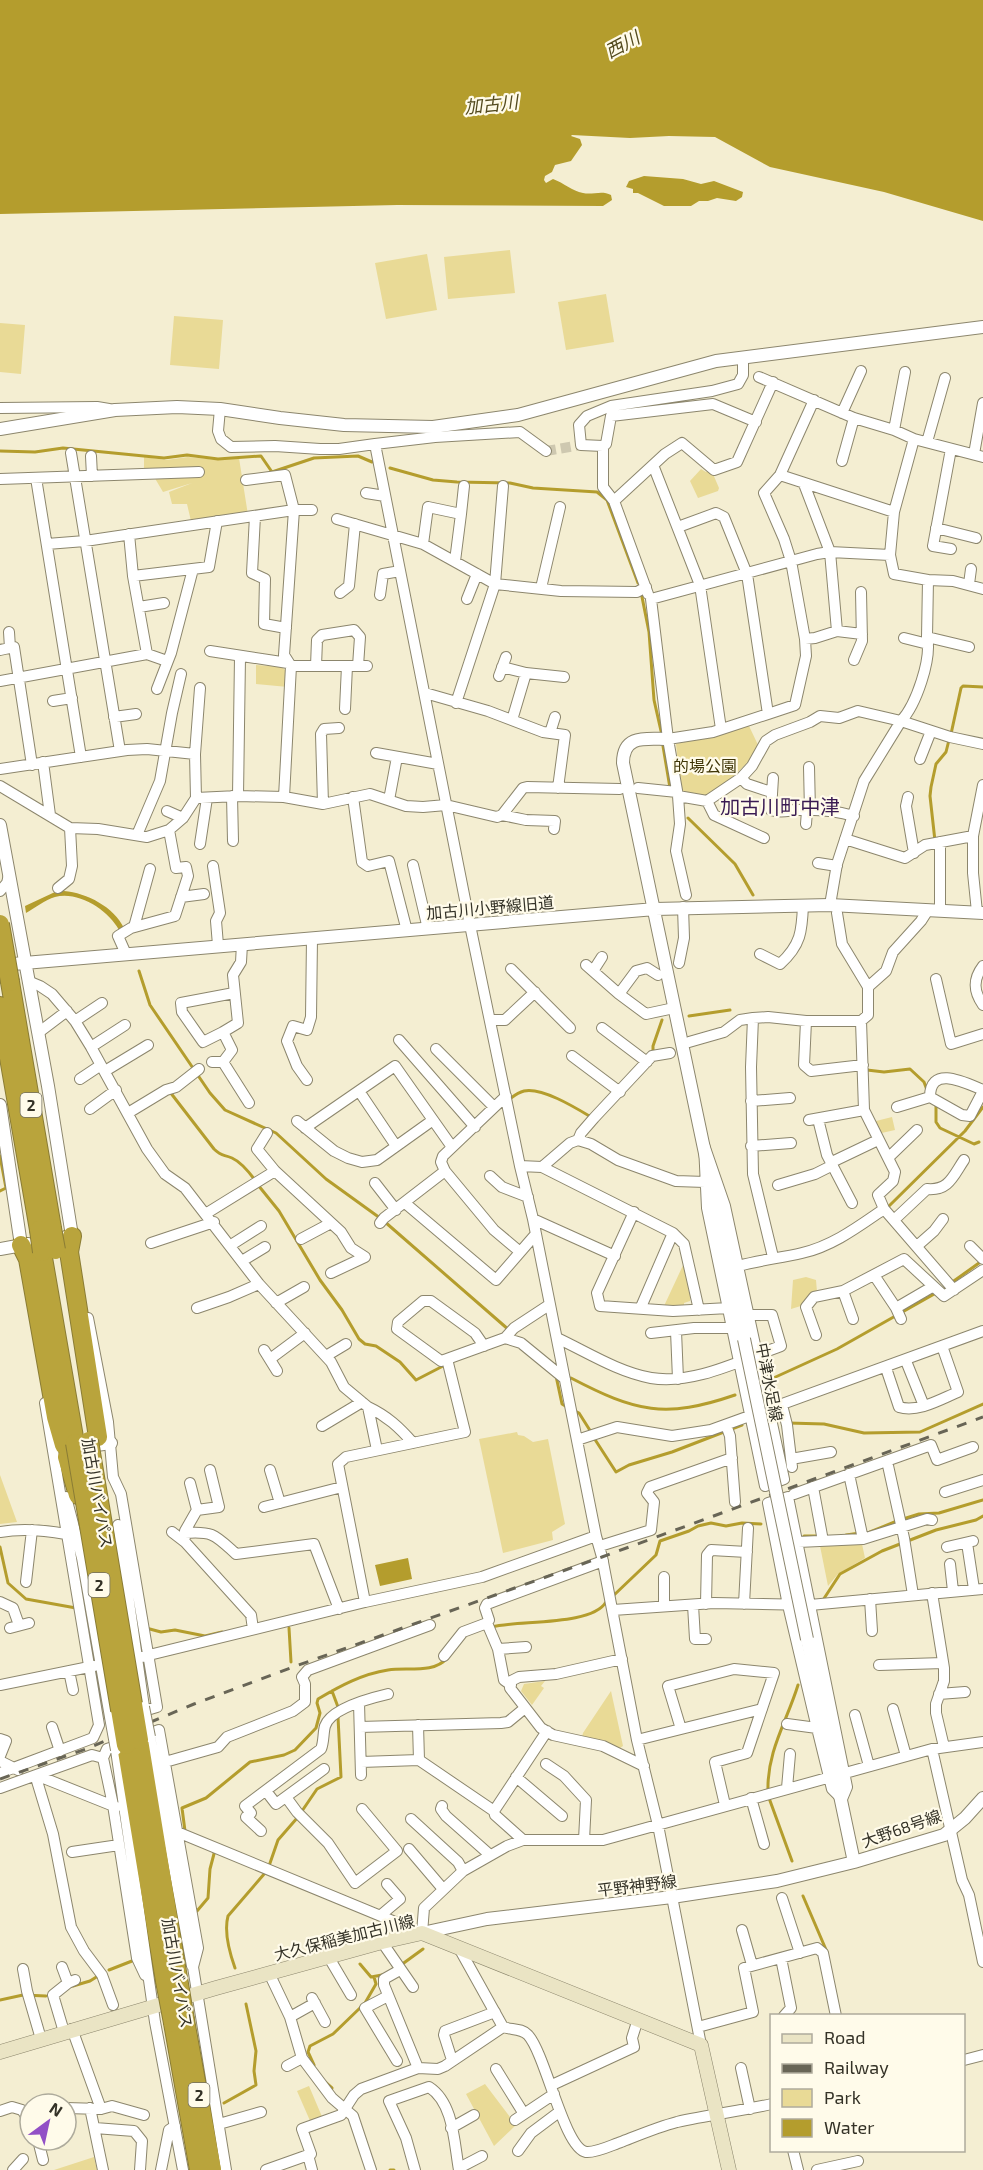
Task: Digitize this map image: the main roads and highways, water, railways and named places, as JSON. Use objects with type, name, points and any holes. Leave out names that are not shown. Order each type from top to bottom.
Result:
[{"type":"highway","name":"加古川バイパス","points":[[0,924],[19,982],[46,1229],[82,1443],[90,1531],[133,1743]]},
{"type":"highway","name":"加古川バイパス","points":[[0,1006],[46,1229]]},
{"type":"highway","points":[[72,1236],[69,1252],[82,1443]]},
{"type":"highway","points":[[21,1245],[28,1259],[57,1417],[82,1443]]},
{"type":"highway","name":"加古川バイパス","points":[[82,1443],[98,1490],[133,1743],[179,2022],[199,2170]]},
{"type":"highway","name":"加古川バイパス","points":[[179,2022],[212,2170]]},
{"type":"main road","name":"大久保稲美加古川線","points":[[0,2052],[328,1956],[422,1933],[701,2045],[729,2170]]},
{"type":"water","points":[[0,0],[983,0],[983,221],[884,192],[770,167],[715,137],[630,138],[572,135],[580,139],[582,145],[571,161],[555,165],[544,180],[546,183],[553,179],[583,193],[611,195],[612,200],[603,206],[397,205],[0,214]]},
{"type":"water","points":[[644,176],[683,179],[701,184],[714,181],[743,192],[742,197],[736,201],[717,198],[699,201],[691,206],[664,206],[638,193],[633,193],[633,189],[626,187],[629,181]]},
{"type":"water","points":[[64,891],[99,902],[114,914],[124,928],[119,930],[100,909],[74,897],[55,897],[26,913],[25,906],[55,892]]},
{"type":"water","points":[[408,1558],[412,1579],[380,1586],[375,1565]]},
{"type":"waterway","points":[[0,451],[35,452],[63,448],[164,458],[187,455],[218,459],[261,456],[272,472],[314,458],[358,456],[372,462]]},
{"type":"waterway","points":[[390,468],[433,480],[510,483],[533,488],[597,492],[607,500],[638,583]]},
{"type":"waterway","points":[[642,597],[649,632],[654,700],[661,731]]},
{"type":"waterway","points":[[951,734],[961,688],[963,686],[983,687]]},
{"type":"waterway","points":[[935,841],[931,787],[936,764],[946,752],[949,740]]},
{"type":"waterway","points":[[663,746],[670,788]]},
{"type":"waterway","points":[[688,818],[735,864],[753,895]]},
{"type":"waterway","points":[[139,971],[150,1005],[210,1093],[225,1110],[276,1133],[326,1179],[380,1218]]},
{"type":"waterway","points":[[689,1016],[730,1010]]},
{"type":"waterway","points":[[653,1053],[653,1046],[662,1020]]},
{"type":"waterway","points":[[867,1070],[884,1072],[910,1069],[924,1082],[927,1090]]},
{"type":"waterway","points":[[511,1098],[524,1091],[540,1092],[559,1099],[591,1117]]},
{"type":"waterway","points":[[170,1092],[214,1149],[239,1162],[255,1180]]},
{"type":"waterway","points":[[936,1104],[936,1122],[940,1128],[974,1144],[979,1142]]},
{"type":"waterway","points":[[888,1207],[965,1131],[983,1107]]},
{"type":"waterway","points":[[0,1156],[6,1188],[0,1191]]},
{"type":"waterway","points":[[258,1185],[279,1211],[320,1280],[342,1310],[359,1339],[365,1344],[376,1346],[400,1362],[416,1380],[445,1365]]},
{"type":"waterway","points":[[385,1222],[509,1330]]},
{"type":"waterway","points":[[951,1283],[979,1263]]},
{"type":"waterway","points":[[769,1380],[837,1349],[936,1293]]},
{"type":"waterway","points":[[556,1376],[562,1404],[567,1407]]},
{"type":"waterway","points":[[571,1378],[614,1398],[633,1405],[651,1408],[689,1407],[735,1395]]},
{"type":"waterway","points":[[788,1423],[824,1424],[864,1433],[920,1432],[983,1404]]},
{"type":"waterway","points":[[573,1410],[579,1413],[591,1432]]},
{"type":"waterway","points":[[594,1438],[616,1472],[629,1465],[672,1452],[742,1425]]},
{"type":"waterway","points":[[903,1519],[919,1514],[939,1513],[983,1500]]},
{"type":"waterway","points":[[823,1600],[840,1574],[882,1551],[936,1530],[976,1520],[983,1516]]},
{"type":"waterway","points":[[870,1532],[897,1521]]},
{"type":"waterway","points":[[613,1596],[656,1555],[660,1541],[711,1523],[726,1526],[742,1523],[761,1524]]},
{"type":"waterway","points":[[846,1535],[860,1533]]},
{"type":"waterway","points":[[804,1536],[818,1536]]},
{"type":"waterway","points":[[0,1547],[8,1583],[26,1599],[76,1608]]},
{"type":"waterway","points":[[492,1627],[571,1619],[598,1610],[606,1602]]},
{"type":"waterway","points":[[146,1628],[161,1632],[175,1630],[205,1636],[222,1632]]},
{"type":"waterway","points":[[289,1628],[291,1662]]},
{"type":"waterway","points":[[185,1831],[182,1808],[206,1798],[250,1762],[284,1755],[295,1750],[316,1728],[320,1713],[318,1699],[369,1674],[388,1670],[428,1668],[442,1663],[447,1658]]},
{"type":"waterway","points":[[768,1790],[774,1749],[798,1685]]},
{"type":"waterway","points":[[332,1691],[338,1707]]},
{"type":"waterway","points":[[302,1811],[317,1789],[341,1777],[338,1717]]},
{"type":"waterway","points":[[769,1798],[792,1861]]},
{"type":"waterway","points":[[269,1866],[278,1840],[298,1817]]},
{"type":"waterway","points":[[197,1911],[208,1898],[210,1869],[215,1850]]},
{"type":"waterway","points":[[235,1968],[227,1935],[228,1916],[265,1873]]},
{"type":"waterway","points":[[803,1896],[827,1952]]},
{"type":"waterway","points":[[401,1965],[423,1949]]},
{"type":"waterway","points":[[109,1970],[132,1961]]},
{"type":"waterway","points":[[360,1964],[371,1977],[382,1975]]},
{"type":"waterway","points":[[73,1986],[98,1976]]},
{"type":"waterway","points":[[365,2003],[376,1984],[374,1977]]},
{"type":"waterway","points":[[0,2000],[23,1995],[46,1996]]},
{"type":"waterway","points":[[224,2103],[256,2085],[254,2071],[256,2051],[246,2004]]},
{"type":"waterway","points":[[314,2065],[308,2052],[310,2046],[333,2034],[361,2007]]},
{"type":"waterway","points":[[324,2081],[332,2088],[331,2091]]},
{"type":"tunnel","points":[[546,451],[581,445]]},
{"type":"railway","points":[[0,1779],[86,1749],[194,1704],[293,1667],[602,1557],[983,1417]]},
{"type":"district","name":"加古川町中津","points":[[780,806]]},
{"type":"water label","name":"西川","points":[[622,44]]},
{"type":"water label","name":"加古川","points":[[491,104]]},
{"type":"park label","name":"的場公園","points":[[705,765]]}]
